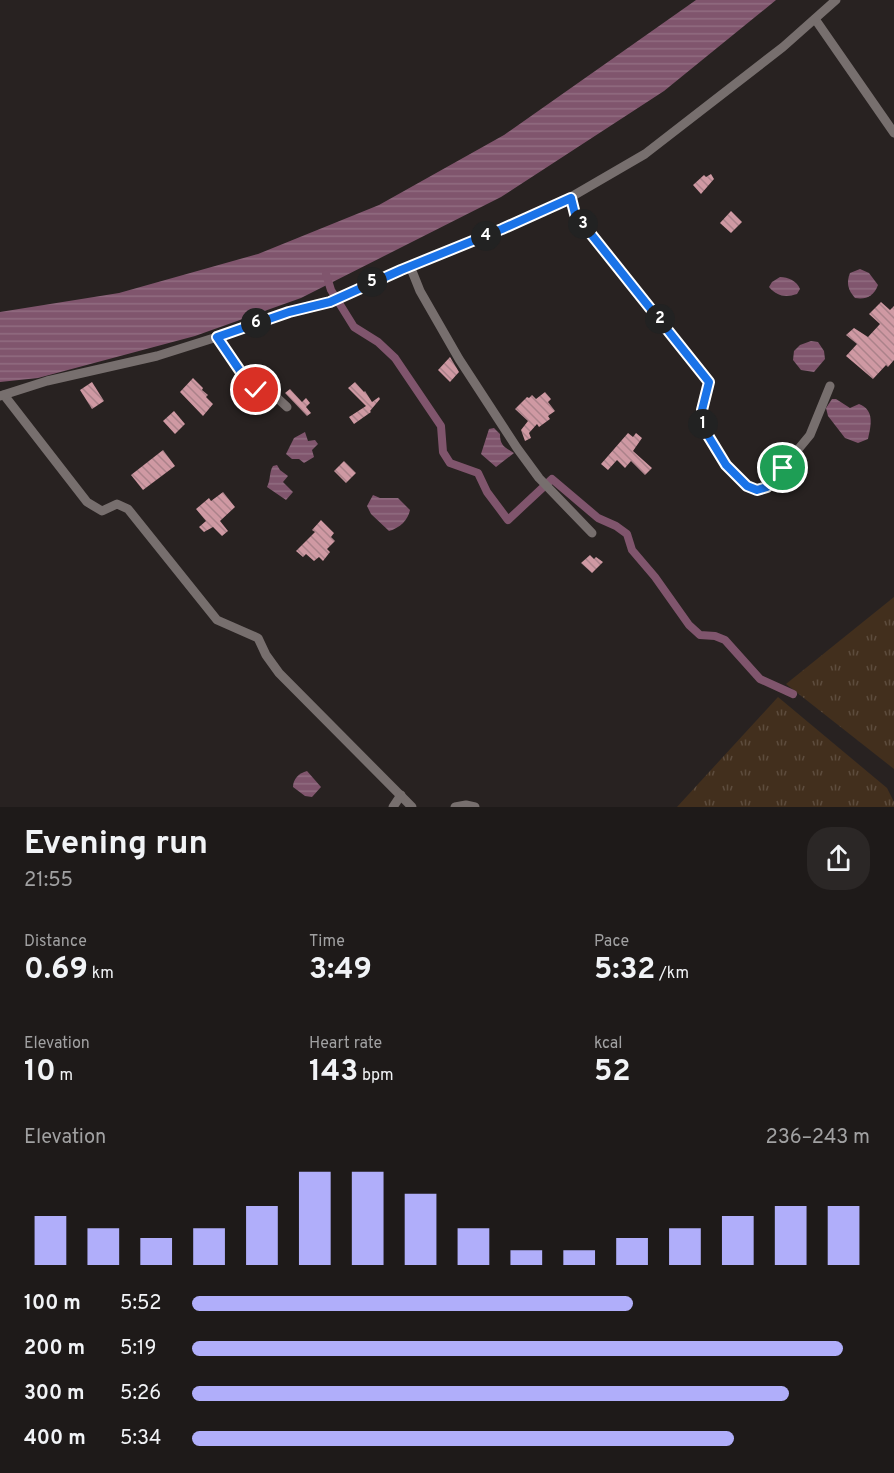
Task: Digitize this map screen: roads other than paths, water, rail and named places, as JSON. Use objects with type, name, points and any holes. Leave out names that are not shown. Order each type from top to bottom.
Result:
[{"type":"street","points":[[412,807],[279,673],[266,655],[258,638],[217,620],[128,509],[117,504],[102,511],[87,502],[2,395],[47,381],[157,356],[289,312],[330,302],[571,198],[645,154],[783,46],[836,0]]},
{"type":"street","points":[[815,19],[894,133]]},
{"type":"street","points":[[571,198],[575,214],[709,382],[702,410],[704,429],[726,465],[747,486],[757,490],[767,487],[783,468],[810,435],[830,386]]},
{"type":"street","points":[[410,266],[420,291],[459,359],[539,478],[592,533]]},
{"type":"street","points":[[217,337],[249,384],[256,390],[273,394],[287,407]]},
{"type":"street","points":[[393,807],[401,795]]},
{"type":"street","points":[[455,807],[466,805],[475,807]]},
{"type":"waterway","points":[[326,274],[331,290],[354,327],[378,342],[395,358],[441,426],[443,452],[450,463],[478,473],[487,492],[508,520],[552,479],[598,518],[627,534],[632,550],[655,577],[689,625],[700,635],[715,636],[725,640],[760,679],[793,694]]}]
